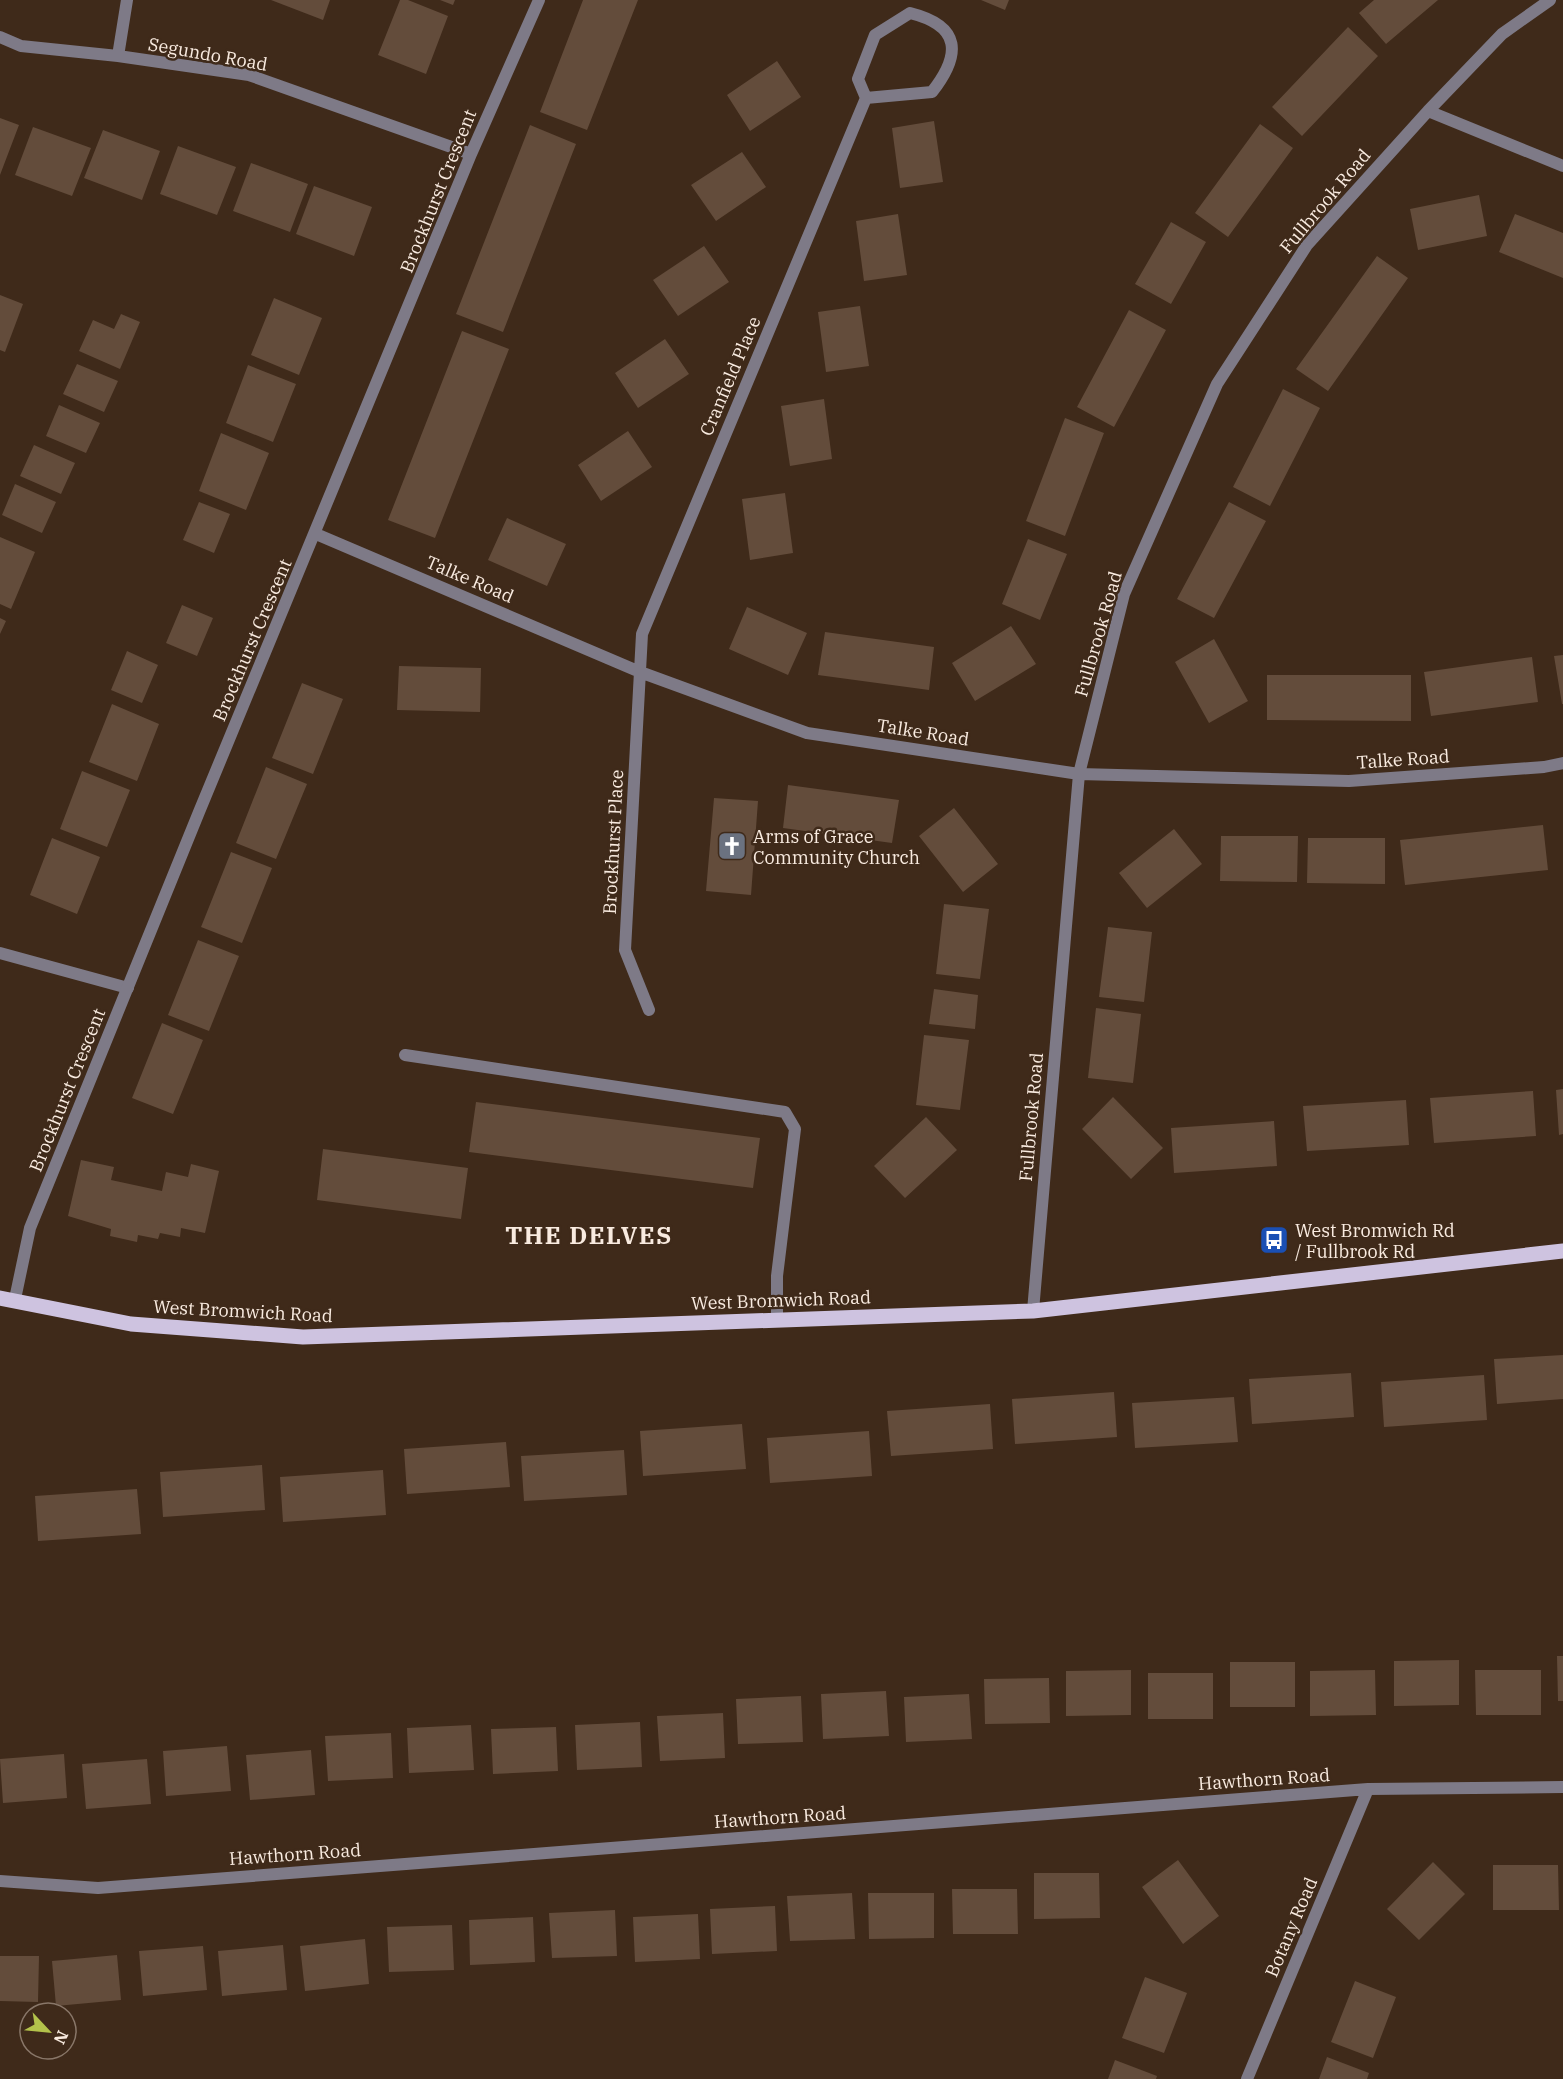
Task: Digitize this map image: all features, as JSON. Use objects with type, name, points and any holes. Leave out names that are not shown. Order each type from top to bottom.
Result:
[{"type":"main road","name":"West Bromwich Road","points":[[7,1299],[131,1324],[303,1337],[1033,1311],[1563,1251]]},
{"type":"street","points":[[118,56],[127,0]]},
{"type":"street","name":"Brockhurst Crescent","points":[[7,1299],[30,1228],[128,988],[471,154],[539,0]]},
{"type":"street","name":"Fullbrook Road","points":[[1033,1311],[1079,774],[1125,594],[1217,384],[1307,245],[1428,111],[1502,34],[1550,0]]},
{"type":"street","points":[[910,13],[926,17],[942,26],[950,39],[953,55],[947,72],[932,92],[866,98],[858,79],[875,34],[910,13]]},
{"type":"street","name":"Segundo Road","points":[[0,37],[21,46],[118,56],[249,75],[471,154]]},
{"type":"street","name":"Cranfield Place","points":[[640,672],[642,634],[866,98]]},
{"type":"street","points":[[1428,111],[1563,166]]},
{"type":"street","name":"Talke Road","points":[[316,534],[640,672],[807,733],[1079,774],[1349,781],[1563,763]]},
{"type":"street","name":"Brockhurst Place","points":[[640,672],[626,950],[649,1010]]},
{"type":"street","points":[[0,953],[128,988]]},
{"type":"street","points":[[405,1055],[785,1112],[795,1129],[777,1276],[777,1320]]},
{"type":"street","name":"Hawthorn Road","points":[[0,1881],[98,1888],[1368,1789],[1563,1787]]},
{"type":"street","name":"Botany Road","points":[[1247,2079],[1368,1789]]},
{"type":"building","points":[[271,0],[330,0],[323,20]]},
{"type":"building","points":[[400,0],[408,0],[448,16],[426,74],[378,55]]},
{"type":"building","points":[[440,0],[455,0],[453,5]]},
{"type":"building","points":[[583,0],[638,0],[587,130],[540,112]]},
{"type":"building","points":[[981,0],[1009,0],[1005,10]]},
{"type":"building","points":[[1374,0],[1438,0],[1386,44],[1359,13]]},
{"type":"building","points":[[1348,27],[1378,56],[1302,136],[1272,107]]},
{"type":"building","points":[[777,61],[801,97],[750,131],[727,95]]},
{"type":"building","points":[[0,118],[19,125],[0,175]]},
{"type":"building","points":[[934,121],[943,182],[900,188],[892,128]]},
{"type":"building","points":[[1260,124],[1293,148],[1228,237],[1195,213]]},
{"type":"building","points":[[530,125],[576,144],[503,332],[456,314]]},
{"type":"building","points":[[33,127],[91,148],[72,196],[15,175]]},
{"type":"building","points":[[103,130],[160,151],[142,200],[84,178]]},
{"type":"building","points":[[178,146],[236,167],[217,215],[160,194]]},
{"type":"building","points":[[742,152],[766,187],[716,221],[691,185]]},
{"type":"building","points":[[251,163],[308,184],[290,232],[233,211]]},
{"type":"building","points":[[314,186],[372,207],[354,256],[296,234]]},
{"type":"building","points":[[1479,195],[1487,236],[1418,250],[1410,209]]},
{"type":"building","points":[[898,214],[907,275],[864,281],[856,221]]},
{"type":"building","points":[[1515,214],[1563,233],[1563,278],[1499,252]]},
{"type":"building","points":[[1171,222],[1206,242],[1171,304],[1135,284]]},
{"type":"building","points":[[704,246],[729,282],[678,316],[653,280]]},
{"type":"building","points":[[1377,256],[1408,278],[1328,391],[1296,369]]},
{"type":"building","points":[[0,295],[23,304],[5,352],[0,350]]},
{"type":"building","points":[[274,298],[322,318],[299,375],[251,355]]},
{"type":"building","points":[[860,306],[869,366],[826,372],[818,312]]},
{"type":"building","points":[[1129,310],[1166,330],[1114,427],[1077,407]]},
{"type":"building","points":[[121,314],[140,322],[120,369],[79,351],[93,320],[114,329]]},
{"type":"building","points":[[462,331],[509,349],[435,538],[388,520]]},
{"type":"building","points":[[665,339],[689,374],[638,408],[615,373]]},
{"type":"building","points":[[77,364],[118,381],[104,412],[63,394]]},
{"type":"building","points":[[248,365],[296,384],[273,442],[226,423]]},
{"type":"building","points":[[1283,389],[1320,408],[1270,506],[1233,487]]},
{"type":"building","points":[[824,399],[832,459],[790,466],[781,406]]},
{"type":"building","points":[[59,405],[100,423],[86,453],[46,436]]},
{"type":"building","points":[[1065,418],[1104,433],[1065,536],[1026,521]]},
{"type":"building","points":[[628,431],[652,467],[601,501],[578,465]]},
{"type":"building","points":[[221,433],[269,453],[246,510],[199,491]]},
{"type":"building","points":[[34,445],[75,463],[61,494],[20,476]]},
{"type":"building","points":[[15,484],[56,502],[42,533],[2,515]]},
{"type":"building","points":[[785,493],[793,553],[750,560],[742,499]]},
{"type":"building","points":[[199,502],[230,514],[214,553],[183,540]]},
{"type":"building","points":[[1229,502],[1266,521],[1214,618],[1177,599]]},
{"type":"building","points":[[507,518],[566,544],[547,586],[488,560]]},
{"type":"building","points":[[0,537],[35,552],[11,609],[0,604]]},
{"type":"building","points":[[1028,539],[1067,554],[1040,620],[1002,604]]},
{"type":"building","points":[[182,605],[213,618],[197,656],[166,643]]},
{"type":"building","points":[[747,607],[807,633],[788,675],[729,649]]},
{"type":"building","points":[[0,618],[6,621],[0,634]]},
{"type":"building","points":[[1011,626],[1036,664],[975,701],[952,663]]},
{"type":"building","points":[[825,632],[934,647],[929,690],[818,675]]},
{"type":"building","points":[[1214,639],[1248,701],[1209,723],[1175,662]]},
{"type":"building","points":[[127,651],[158,665],[142,703],[111,690]]},
{"type":"building","points":[[1563,655],[1563,704],[1562,704],[1554,656]]},
{"type":"building","points":[[1532,657],[1538,702],[1431,716],[1424,672]]},
{"type":"building","points":[[399,666],[481,668],[480,712],[397,710]]},
{"type":"building","points":[[1267,675],[1411,675],[1411,721],[1267,720]]},
{"type":"building","points":[[302,683],[343,699],[313,774],[272,758]]},
{"type":"building","points":[[112,704],[159,724],[137,781],[89,762]]},
{"type":"building","points":[[266,767],[307,784],[276,859],[236,843]]},
{"type":"building","points":[[82,771],[130,790],[107,847],[60,829]]},
{"type":"building","points":[[788,785],[899,800],[892,843],[783,828]]},
{"type":"building","name":"Arms of Grace Community Church","points":[[714,798],[758,801],[751,895],[706,891]]},
{"type":"building","points":[[954,808],[998,864],[963,892],[919,836]]},
{"type":"building","points":[[1543,825],[1548,870],[1405,885],[1400,840]]},
{"type":"building","points":[[1174,829],[1202,864],[1147,908],[1119,873]]},
{"type":"building","points":[[1221,836],[1298,836],[1297,882],[1220,881]]},
{"type":"building","points":[[52,838],[100,857],[77,914],[30,895]]},
{"type":"building","points":[[1308,838],[1385,838],[1385,884],[1307,883]]},
{"type":"building","points":[[231,852],[272,868],[242,943],[201,927]]},
{"type":"building","points":[[944,904],[989,909],[980,979],[936,974]]},
{"type":"building","points":[[1108,927],[1152,932],[1144,1002],[1099,997]]},
{"type":"building","points":[[198,940],[239,956],[209,1031],[168,1015]]},
{"type":"building","points":[[934,989],[978,995],[975,1029],[929,1024]]},
{"type":"building","points":[[1096,1008],[1141,1014],[1133,1083],[1088,1078]]},
{"type":"building","points":[[162,1023],[203,1040],[173,1114],[132,1098]]},
{"type":"building","points":[[924,1035],[969,1040],[960,1110],[916,1105]]},
{"type":"building","points":[[1563,1089],[1563,1134],[1559,1135],[1556,1090]]},
{"type":"building","points":[[1533,1091],[1536,1136],[1434,1143],[1430,1098]]},
{"type":"building","points":[[1113,1097],[1163,1148],[1131,1179],[1082,1129]]},
{"type":"building","points":[[1406,1100],[1409,1145],[1307,1151],[1303,1106]]},
{"type":"building","points":[[476,1102],[760,1138],[753,1188],[469,1152]]},
{"type":"building","points":[[926,1117],[957,1150],[905,1198],[874,1166]]},
{"type":"building","points":[[1274,1121],[1277,1166],[1174,1173],[1171,1128]]},
{"type":"building","points":[[323,1149],[468,1168],[461,1219],[317,1200]]},
{"type":"building","points":[[81,1160],[114,1167],[111,1180],[162,1191],[166,1172],[188,1177],[191,1164],[219,1171],[205,1233],[181,1228],[180,1237],[160,1233],[158,1239],[138,1235],[137,1242],[110,1236],[111,1229],[68,1216]]},
{"type":"building","points":[[1563,1355],[1563,1399],[1497,1404],[1494,1359]]},
{"type":"building","points":[[1351,1373],[1354,1417],[1252,1424],[1249,1379]]},
{"type":"building","points":[[1484,1375],[1487,1420],[1384,1427],[1381,1382]]},
{"type":"building","points":[[1114,1392],[1117,1437],[1015,1444],[1012,1399]]},
{"type":"building","points":[[1234,1397],[1238,1442],[1135,1448],[1132,1403]]},
{"type":"building","points":[[990,1404],[993,1449],[891,1456],[887,1411]]},
{"type":"building","points":[[742,1424],[746,1469],[643,1476],[640,1431]]},
{"type":"building","points":[[869,1431],[872,1476],[770,1483],[767,1438]]},
{"type":"building","points":[[506,1442],[510,1487],[407,1494],[404,1449]]},
{"type":"building","points":[[624,1450],[627,1495],[524,1501],[521,1456]]},
{"type":"building","points":[[262,1465],[265,1510],[163,1517],[160,1472]]},
{"type":"building","points":[[383,1470],[386,1515],[283,1522],[280,1477]]},
{"type":"building","points":[[137,1489],[141,1534],[38,1541],[35,1496]]},
{"type":"building","points":[[1557,1656],[1563,1656],[1563,1701],[1558,1701]]},
{"type":"building","points":[[1459,1660],[1459,1705],[1394,1706],[1394,1661]]},
{"type":"building","points":[[1230,1662],[1295,1662],[1295,1707],[1230,1707]]},
{"type":"building","points":[[1131,1670],[1131,1715],[1066,1716],[1066,1671]]},
{"type":"building","points":[[1375,1670],[1376,1715],[1310,1716],[1310,1671]]},
{"type":"building","points":[[1475,1670],[1541,1670],[1541,1715],[1476,1715]]},
{"type":"building","points":[[1148,1673],[1213,1673],[1213,1719],[1148,1719]]},
{"type":"building","points":[[1049,1678],[1050,1723],[985,1724],[984,1679]]},
{"type":"building","points":[[886,1691],[889,1736],[823,1739],[821,1694]]},
{"type":"building","points":[[969,1694],[972,1739],[906,1742],[904,1697]]},
{"type":"building","points":[[801,1696],[803,1742],[738,1744],[736,1699]]},
{"type":"building","points":[[723,1713],[725,1758],[660,1761],[657,1716]]},
{"type":"building","points":[[640,1722],[642,1767],[577,1770],[575,1725]]},
{"type":"building","points":[[471,1725],[474,1770],[409,1773],[407,1728]]},
{"type":"building","points":[[556,1727],[558,1771],[493,1774],[491,1729]]},
{"type":"building","points":[[391,1733],[393,1778],[328,1781],[325,1736]]},
{"type":"building","points":[[227,1746],[231,1791],[166,1796],[163,1751]]},
{"type":"building","points":[[311,1750],[315,1795],[250,1800],[246,1755]]},
{"type":"building","points":[[64,1754],[67,1798],[3,1803],[0,1759]]},
{"type":"building","points":[[147,1759],[151,1804],[86,1809],[82,1764]]},
{"type":"building","points":[[1178,1860],[1219,1916],[1183,1944],[1142,1887]]},
{"type":"building","points":[[1433,1862],[1465,1894],[1419,1940],[1387,1909]]},
{"type":"building","points":[[1493,1865],[1558,1865],[1559,1910],[1493,1910]]},
{"type":"building","points":[[1034,1873],[1099,1873],[1100,1918],[1034,1919]]},
{"type":"building","points":[[952,1889],[1017,1889],[1018,1934],[953,1934]]},
{"type":"building","points":[[852,1893],[855,1939],[790,1941],[787,1896]]},
{"type":"building","points":[[868,1893],[934,1893],[934,1938],[869,1939]]},
{"type":"building","points":[[775,1906],[777,1951],[712,1954],[710,1909]]},
{"type":"building","points":[[615,1910],[617,1956],[552,1958],[549,1913]]},
{"type":"building","points":[[698,1914],[700,1959],[635,1962],[633,1917]]},
{"type":"building","points":[[533,1917],[535,1962],[470,1965],[469,1920]]},
{"type":"building","points":[[452,1925],[454,1970],[389,1972],[387,1927]]},
{"type":"building","points":[[365,1939],[369,1984],[305,1991],[300,1946]]},
{"type":"building","points":[[283,1945],[287,1990],[222,1996],[218,1951]]},
{"type":"building","points":[[203,1946],[207,1990],[143,1996],[139,1951]]},
{"type":"building","points":[[117,1955],[121,2000],[78,2004],[78,2001],[56,2001],[52,1961]]},
{"type":"building","points":[[0,1956],[39,1956],[38,2001],[0,2001]]},
{"type":"building","points":[[1145,1977],[1187,1993],[1164,2053],[1122,2038]]},
{"type":"building","points":[[1355,1981],[1396,1997],[1373,2058],[1331,2042]]},
{"type":"building","points":[[1327,2057],[1369,2073],[1367,2079],[1319,2079]]},
{"type":"building","points":[[1115,2060],[1157,2076],[1156,2079],[1108,2079]]},
{"type":"place","name":"Arms of Grace Community Church","points":[[732,846]]},
{"type":"place","name":"West Bromwich Rd / Fullbrook Rd","points":[[1274,1240]]},
{"type":"district","name":"THE DELVES","points":[[589,1235]]}]
